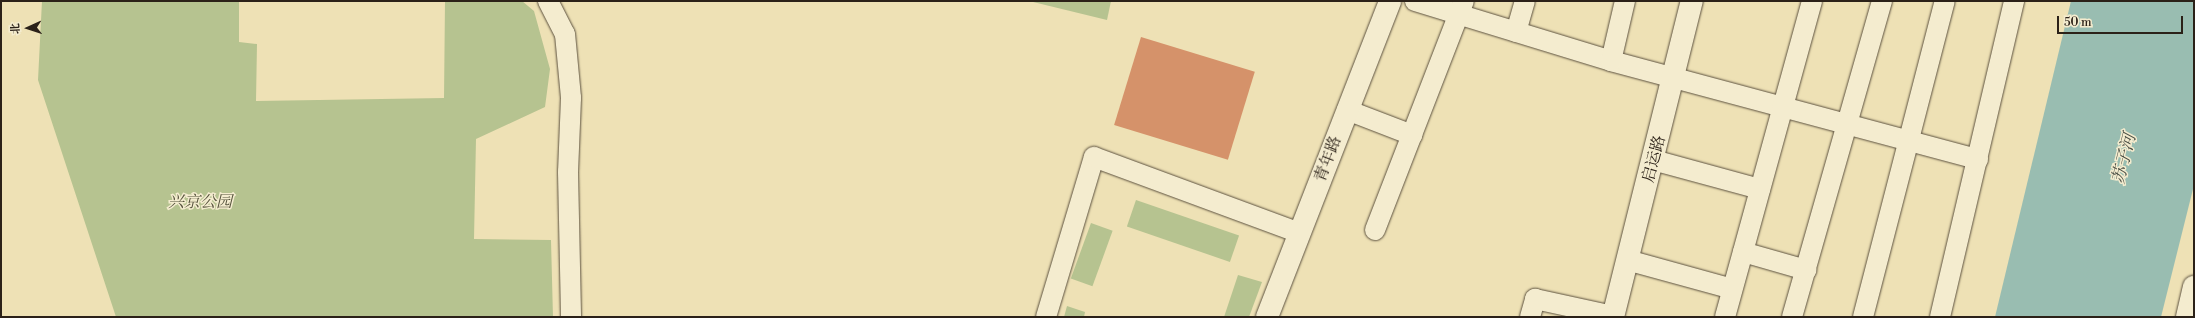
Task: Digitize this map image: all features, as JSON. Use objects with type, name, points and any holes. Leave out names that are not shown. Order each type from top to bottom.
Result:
[{"type":"street","points":[[548,1],[565,34],[571,98],[568,172],[571,317]]},
{"type":"street","name":"青年路","points":[[1267,317],[1390,1]]},
{"type":"street","points":[[1415,1],[1461,8],[1516,32],[1611,61],[1978,159]]},
{"type":"street","points":[[1516,32],[1525,1]]},
{"type":"street","points":[[1611,61],[1625,1]]},
{"type":"street","name":"启运路","points":[[1613,317],[1675,79],[1692,1]]},
{"type":"street","points":[[1725,317],[1812,1]]},
{"type":"street","points":[[1792,317],[1849,124],[1882,1]]},
{"type":"street","points":[[1863,317],[1911,140],[1945,1]]},
{"type":"street","points":[[1940,317],[2014,1]]},
{"type":"street","points":[[1376,230],[1461,8]]},
{"type":"street","points":[[1347,110],[1412,135]]},
{"type":"street","points":[[1046,317],[1094,157],[1299,233]]},
{"type":"street","points":[[1653,160],[1760,189]]},
{"type":"street","points":[[1743,252],[1806,270]]},
{"type":"street","points":[[1627,260],[1732,289]]},
{"type":"street","points":[[2187,317],[2194,287]]},
{"type":"street","points":[[1530,317],[1535,299],[1613,317]]},
{"type":"green space","name":"兴京公园","points":[[42,1],[239,1],[239,42],[257,44],[256,101],[444,98],[445,1],[522,1],[534,11],[550,69],[545,107],[476,139],[474,239],[551,240],[553,317],[116,317],[38,80]]},
{"type":"green space","points":[[1029,1],[1111,1],[1107,20]]},
{"type":"green space","points":[[1136,200],[1239,235],[1230,262],[1127,226]]},
{"type":"green space","points":[[1091,223],[1113,231],[1092,286],[1071,278]]},
{"type":"green space","points":[[1238,275],[1262,282],[1249,317],[1224,317]]},
{"type":"green space","points":[[1067,306],[1085,312],[1084,317],[1064,317]]},
{"type":"water","name":"苏子河","points":[[2071,1],[2194,1],[2194,185],[2161,317],[1995,317]]},
{"type":"building","points":[[1141,37],[1255,72],[1228,160],[1114,125]]}]
